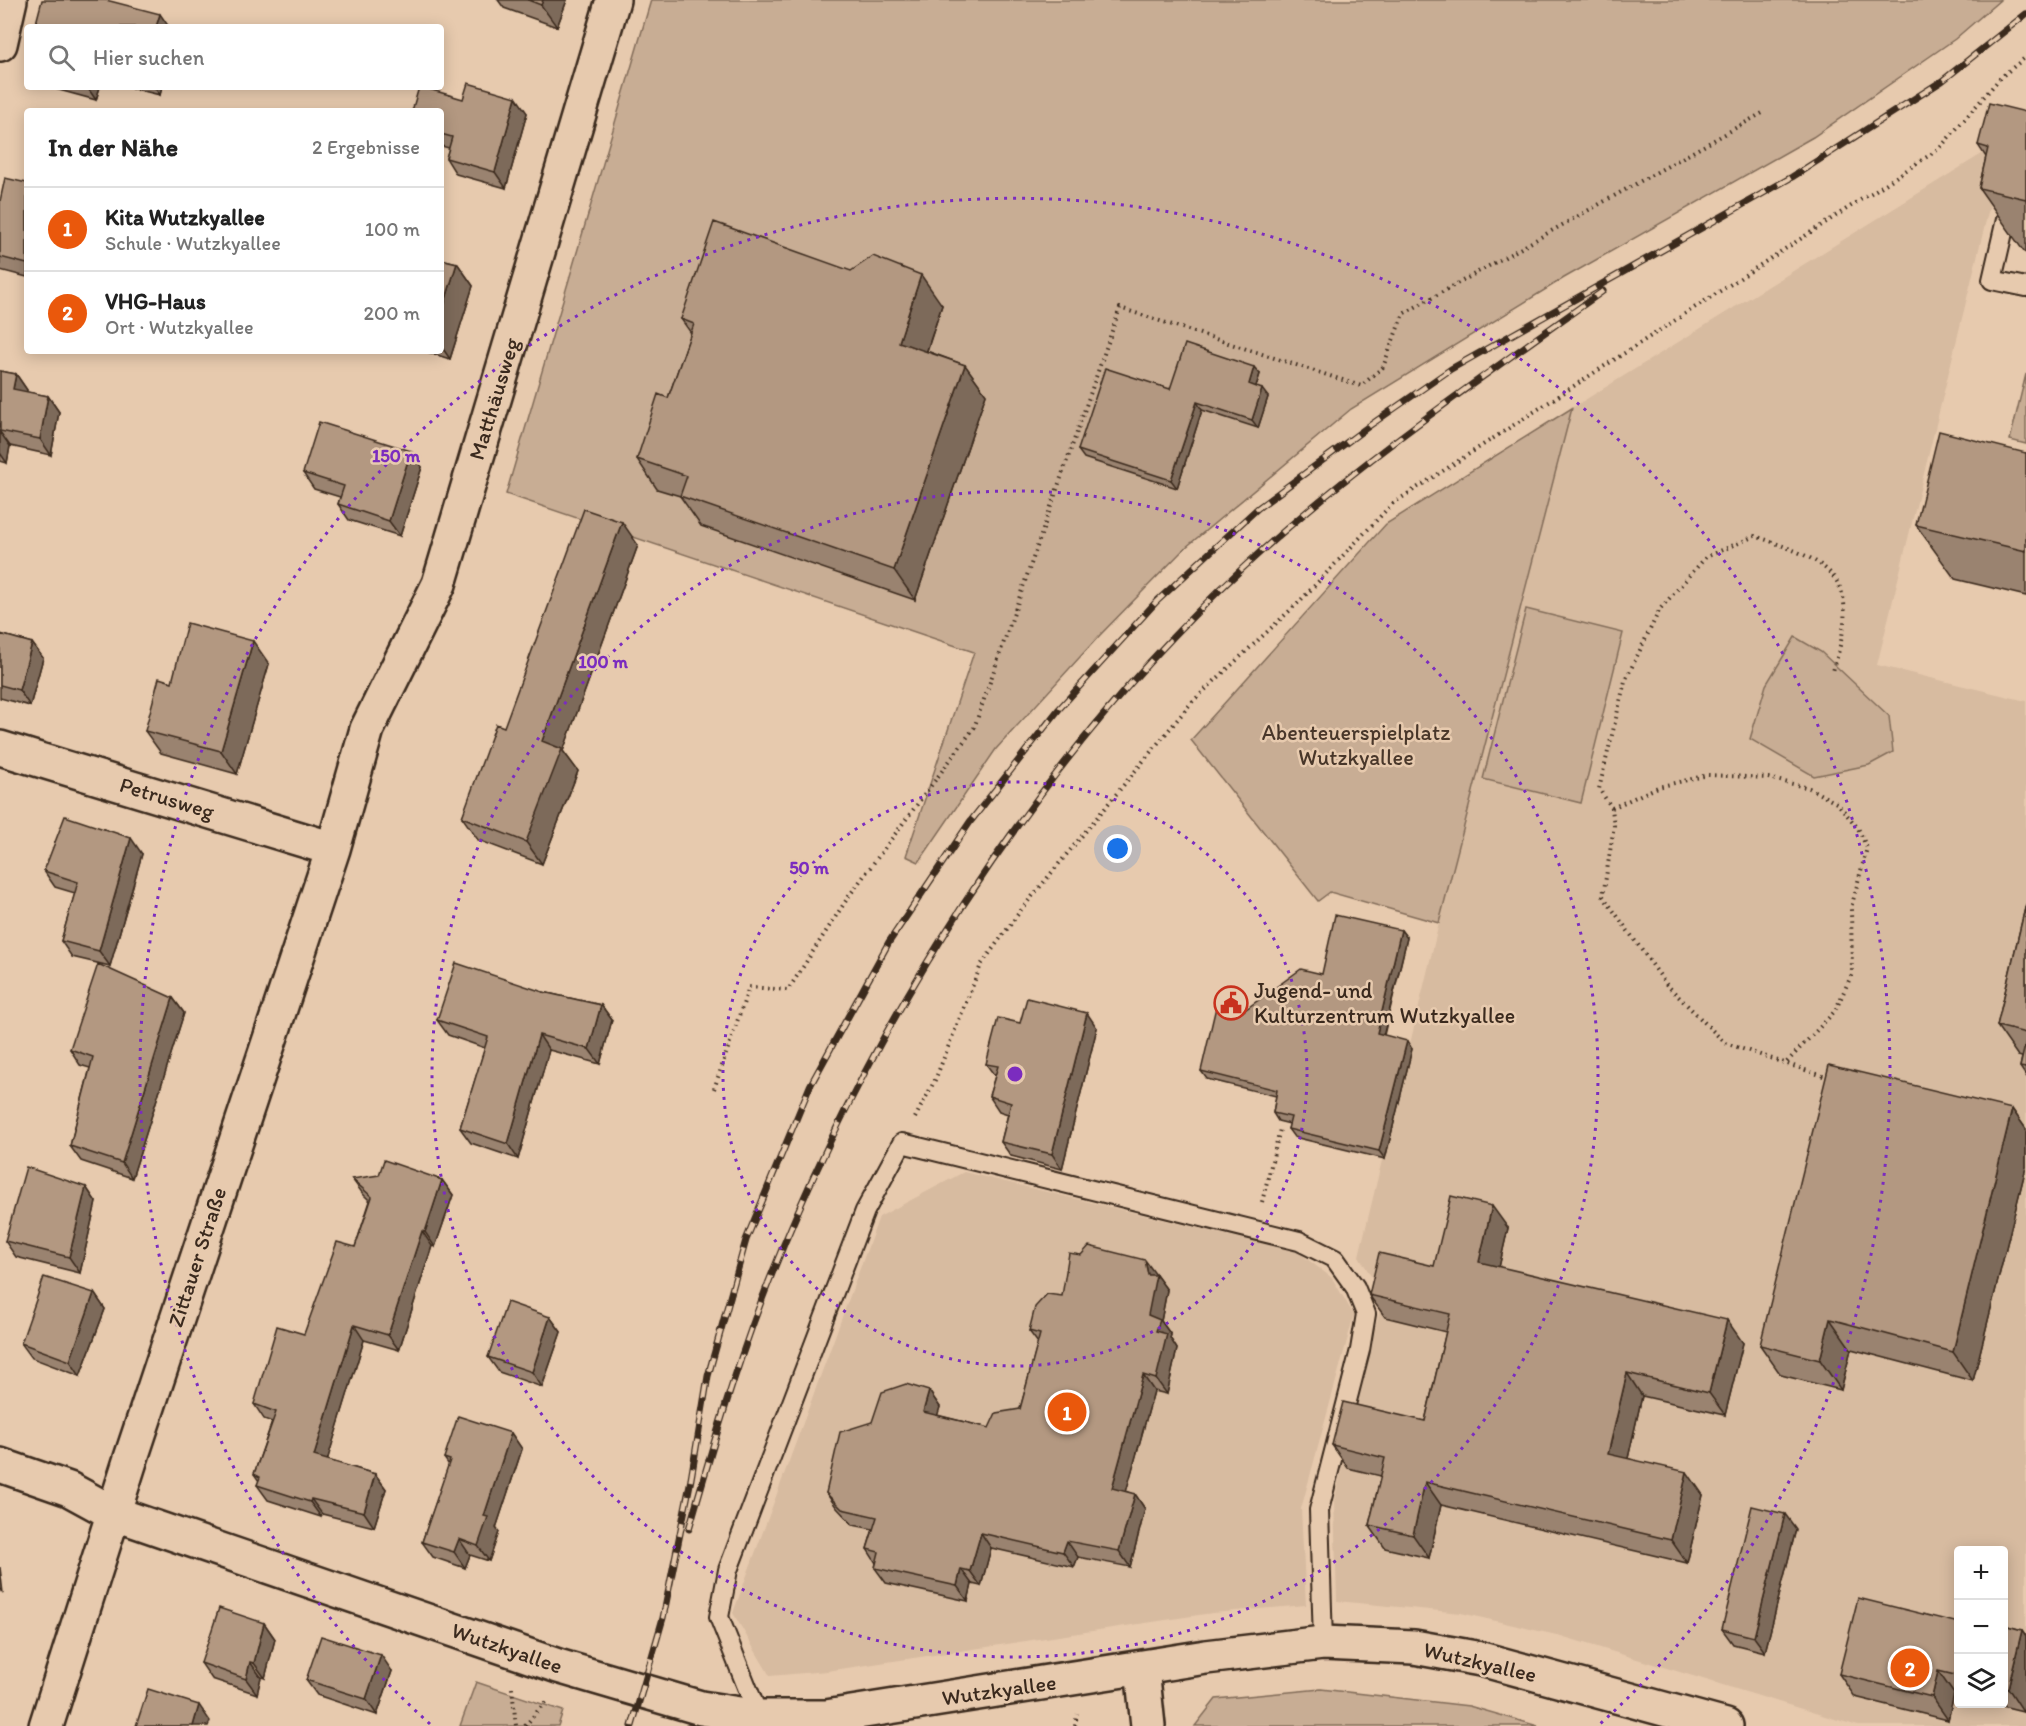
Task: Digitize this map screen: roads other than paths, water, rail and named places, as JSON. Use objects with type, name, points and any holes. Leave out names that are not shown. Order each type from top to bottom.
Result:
[{"type":"street","points":[[0,44],[10,0]]},
{"type":"street","name":"Matthäusweg","points":[[350,789],[368,729],[439,584],[613,0]]},
{"type":"street","name":"Petrusweg","points":[[0,748],[333,849]]},
{"type":"street","name":"Zittauer Straße","points":[[45,1726],[113,1513],[333,849],[350,789]]},
{"type":"street","name":"Wutzkyallee","points":[[0,1465],[69,1489],[113,1513],[558,1666],[698,1717],[826,1717],[1323,1642],[1414,1647],[1481,1659],[1726,1726]]},
{"type":"street","points":[[1142,1668],[1148,1726]]},
{"type":"lane","points":[[2013,188],[1992,280],[2026,287]]},
{"type":"lane","points":[[759,1718],[719,1617],[728,1570],[865,1211],[902,1143],[1255,1229],[1299,1241],[1335,1259],[1354,1287],[1366,1314],[1360,1350],[1319,1510],[1323,1642]]},
{"type":"railway","points":[[632,1726],[663,1618],[691,1479],[708,1376],[746,1240],[810,1086],[889,942],[970,822],[1059,709],[1156,602],[1258,508],[1369,426],[1451,369],[1792,177],[1942,81],[2026,14]]},
{"type":"railway","points":[[689,1529],[741,1358],[802,1201],[850,1101],[903,1003],[962,907],[1026,814],[1095,726],[1168,643],[1245,566],[1287,528],[1420,422],[1603,291]]},
{"type":"place","name":"Jugend- und Kulturzentrum Wutzkyallee","points":[[1231,1003]]},
{"type":"place","name":"Kita Wutzkyallee","points":[[1067,1412]]},
{"type":"place","name":"VHG-Haus","points":[[1910,1668]]},
{"type":"park label","name":"Abenteuerspielplatz Wutzkyallee","points":[[1356,744]]}]
